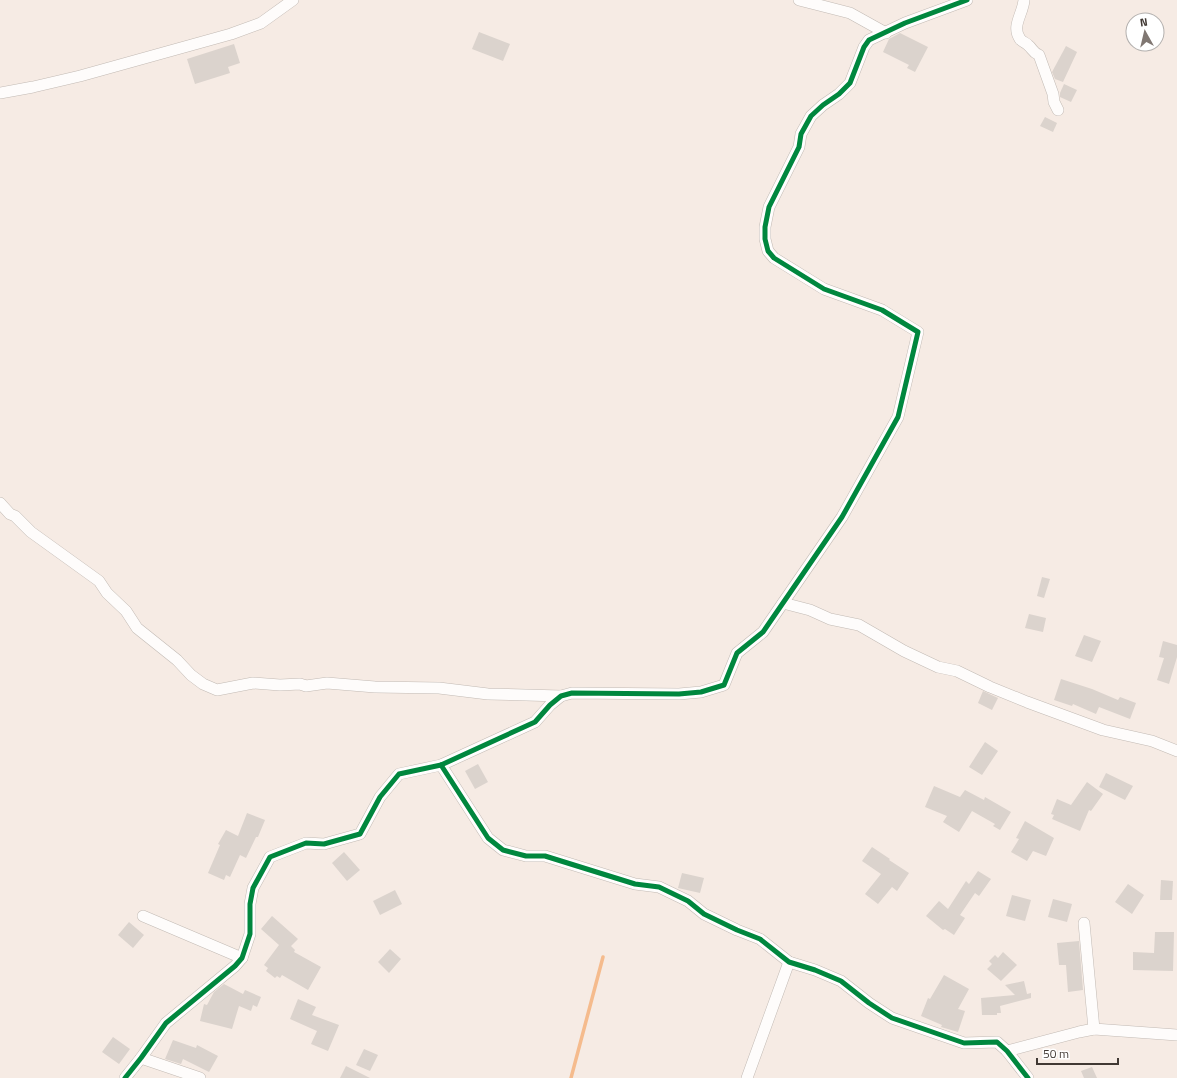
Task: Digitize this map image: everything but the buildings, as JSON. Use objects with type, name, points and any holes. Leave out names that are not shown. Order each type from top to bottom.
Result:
[{"type":"street","points":[[0,93],[33,88],[80,76],[231,34],[261,22],[293,0]]},
{"type":"street","points":[[799,0],[850,13],[886,33]]},
{"type":"street","points":[[0,503],[10,514],[15,516],[31,532],[99,581],[107,593],[126,611],[138,628],[177,660],[191,675],[203,684],[217,690],[253,683],[280,685],[300,684],[306,686],[327,683],[375,687],[439,688],[488,694],[561,696],[572,693],[679,694],[701,692],[724,685],[737,653],[763,632],[842,517],[898,416],[918,332],[882,310],[824,289],[774,258],[768,251],[765,239],[765,227],[769,207],[799,147],[801,134],[811,116],[823,105],[839,94],[850,83],[864,47],[869,40],[905,23],[967,0]]},
{"type":"street","points":[[1024,0],[1021,15],[1016,26],[1017,32],[1021,41],[1029,45],[1034,53],[1039,55],[1058,110]]},
{"type":"street","points":[[783,603],[810,610],[830,619],[859,625],[904,651],[938,667],[957,671],[1026,702],[1104,730],[1152,741],[1177,751]]},
{"type":"street","points":[[125,1078],[166,1023],[235,966],[242,958],[250,934],[250,904],[253,888],[270,857],[306,843],[324,844],[360,834],[380,797],[399,774],[442,764],[535,722],[550,705],[561,696]]},
{"type":"street","points":[[442,764],[488,838],[503,850],[526,856],[545,856],[635,884],[658,887],[688,901],[704,914],[760,939],[789,962],[815,970],[841,981],[869,1003],[892,1018],[964,1043],[997,1042],[1007,1051],[1028,1078]]},
{"type":"street","points":[[143,916],[242,958]]},
{"type":"street","points":[[1084,923],[1094,1029]]},
{"type":"street","points":[[747,1078],[789,962]]},
{"type":"street","points":[[1007,1051],[1094,1029],[1177,1035]]},
{"type":"street","points":[[141,1058],[200,1078]]},
{"type":"waterway","points":[[571,1078],[603,957]]},
{"type":"cycle path","points":[[125,1078],[166,1023],[235,966],[242,958],[250,934],[250,904],[253,888],[270,857],[306,843],[324,844],[360,834],[380,797],[399,774],[441,765],[535,722],[550,705],[561,696],[572,693],[679,694],[701,692],[724,685],[737,653],[763,632],[842,517],[898,417],[918,332],[882,310],[824,289],[774,258],[768,251],[765,239],[765,227],[769,207],[799,147],[801,134],[811,116],[823,105],[839,94],[850,83],[864,47],[869,40],[905,23],[967,0]]},
{"type":"cycle path","points":[[441,765],[488,838],[503,850],[526,856],[545,856],[635,884],[659,887],[688,901],[704,914],[760,939],[789,962],[815,970],[841,981],[869,1003],[892,1018],[964,1043],[997,1042],[1007,1051],[1028,1078]]}]
